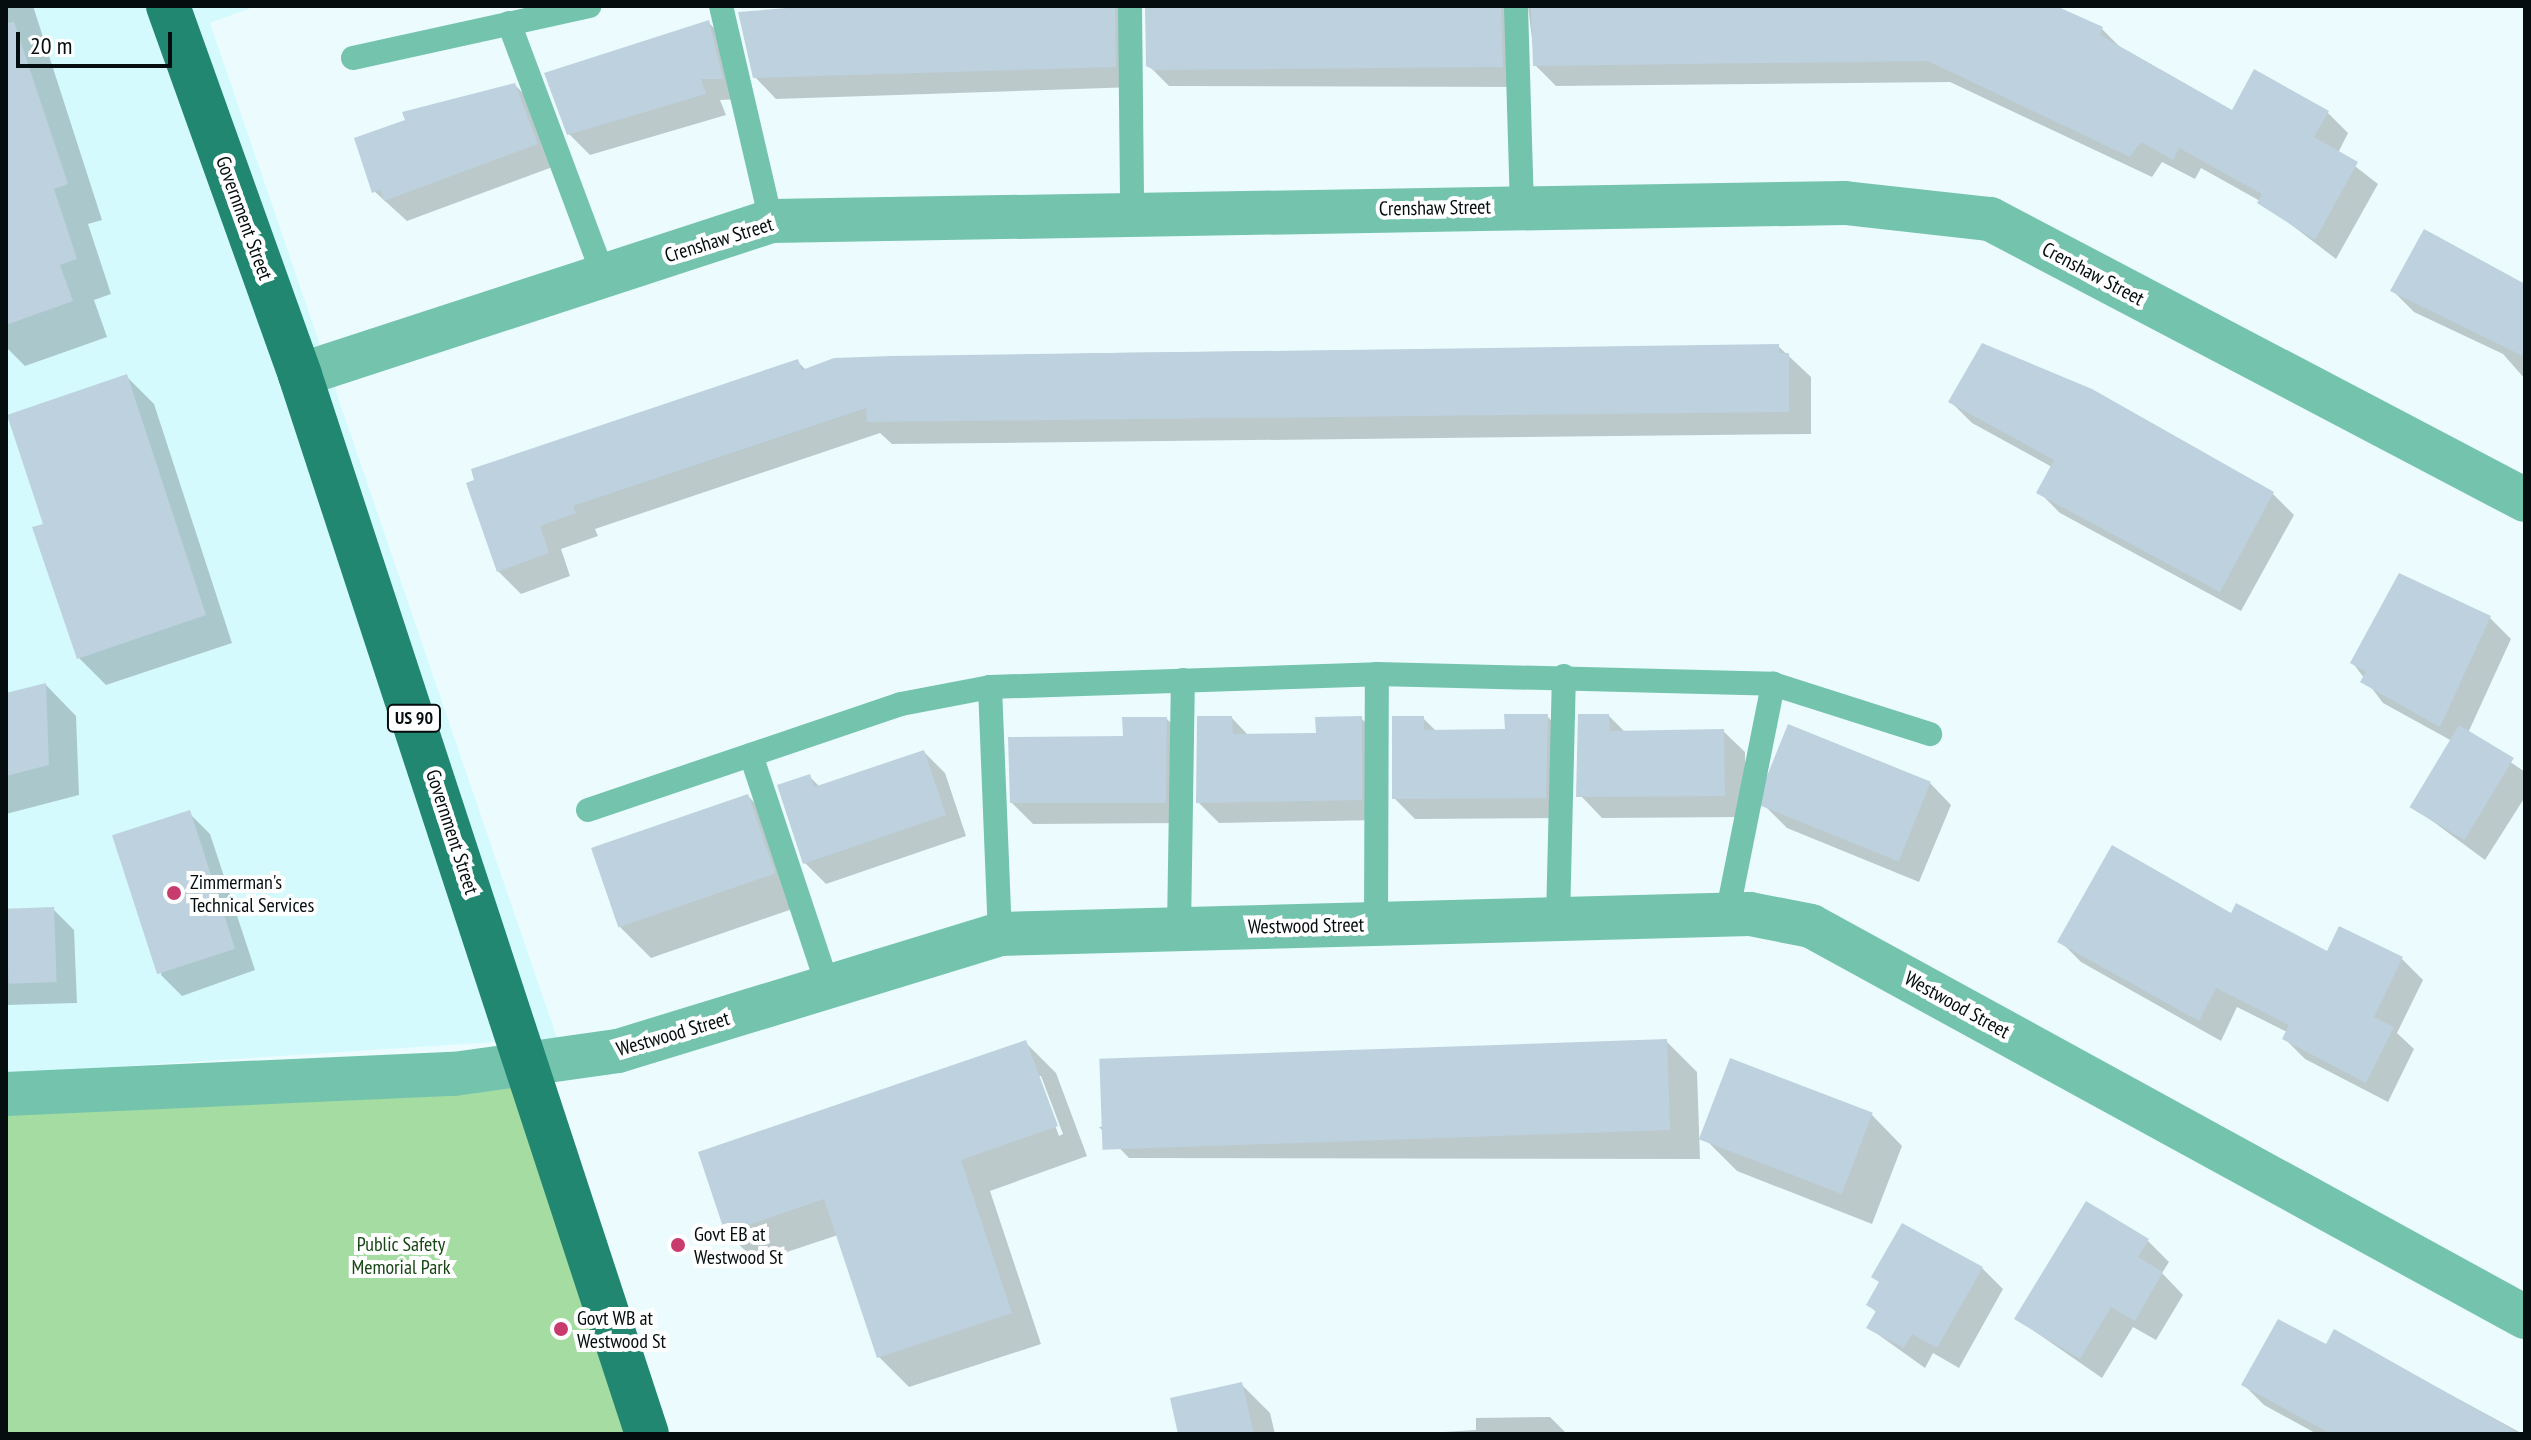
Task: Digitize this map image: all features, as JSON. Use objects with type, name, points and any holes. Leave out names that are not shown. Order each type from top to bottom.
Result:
[{"type":"main road","name":"Government Street","points":[[168,6],[300,375],[529,1064],[647,1434]]},
{"type":"street","name":"Crenshaw Street","points":[[300,375],[771,221],[1132,212],[1845,203],[1990,219],[2525,500]]},
{"type":"street","name":"Westwood Street","points":[[6,1094],[529,1064],[625,1050],[1000,934],[1727,915],[1811,926],[2525,1317]]},
{"type":"lane","points":[[353,58],[589,6]]},
{"type":"lane","points":[[721,6],[771,221]]},
{"type":"lane","points":[[1130,6],[1132,212]]},
{"type":"lane","points":[[1516,6],[1522,206]]},
{"type":"lane","points":[[509,23],[604,277]]},
{"type":"lane","points":[[1376,924],[1377,674]]},
{"type":"lane","points":[[588,810],[901,704],[990,687],[1377,674],[1564,676],[1773,684],[1930,734]]},
{"type":"lane","points":[[1558,919],[1564,676]]},
{"type":"lane","points":[[1179,929],[1183,680]]},
{"type":"lane","points":[[1727,915],[1773,684]]},
{"type":"lane","points":[[990,687],[1000,934]]},
{"type":"lane","points":[[751,755],[828,987]]},
{"type":"shaded area","points":[[6,6],[257,6],[210,23],[557,1038],[6,1074]]},
{"type":"green space","name":"Public Safety Memorial Park","points":[[529,1064],[647,1434],[6,1434],[6,1094]]},
{"type":"building","points":[[812,6],[1115,6],[1116,67],[753,78],[738,12]]},
{"type":"building","points":[[1145,6],[1501,6],[1503,67],[1154,70],[1146,66]]},
{"type":"building","points":[[1531,6],[2056,6],[2103,27],[2100,35],[2232,110],[2254,69],[2329,111],[2314,137],[2358,162],[2315,240],[2257,203],[2262,194],[2179,148],[2173,160],[2141,142],[2130,157],[1928,61],[1533,66]]},
{"type":"building","points":[[709,20],[723,79],[701,79],[706,94],[567,135],[544,73]]},
{"type":"building","points":[[14,22],[68,184],[54,189],[77,259],[60,265],[73,301],[6,325],[6,23]]},
{"type":"building","points":[[515,83],[538,144],[384,201],[380,190],[372,193],[354,138],[405,120],[402,112]]},
{"type":"building","points":[[2424,229],[2525,284],[2525,357],[2390,291]]},
{"type":"building","points":[[1982,343],[2092,389],[2274,492],[2220,592],[2036,493],[2054,460],[1948,402]]},
{"type":"building","points":[[1779,344],[1779,353],[1789,353],[1789,412],[867,422],[866,408],[573,506],[576,513],[540,526],[549,553],[497,572],[466,483],[474,480],[471,469],[798,359],[802,370],[834,358],[892,356]]},
{"type":"building","points":[[127,374],[206,615],[77,659],[32,527],[43,524],[7,415]]},
{"type":"building","points":[[2399,573],[2491,616],[2440,727],[2360,682],[2366,672],[2350,663]]},
{"type":"building","points":[[46,683],[49,765],[6,776],[6,693]]},
{"type":"building","points":[[1504,714],[1548,714],[1546,798],[1392,799],[1392,716],[1424,716],[1424,730],[1505,729]]},
{"type":"building","points":[[1578,714],[1609,714],[1610,731],[1724,729],[1725,796],[1576,797]]},
{"type":"building","points":[[1197,716],[1232,716],[1233,734],[1316,733],[1315,717],[1362,716],[1362,800],[1196,803]]},
{"type":"building","points":[[1122,717],[1167,717],[1166,803],[1010,803],[1008,737],[1123,736]]},
{"type":"building","points":[[1788,724],[1931,782],[1899,861],[1756,804]]},
{"type":"building","points":[[2459,725],[2514,758],[2464,840],[2410,807]]},
{"type":"building","points":[[924,750],[946,815],[803,864],[777,785],[810,774],[814,787]]},
{"type":"building","points":[[748,794],[775,873],[618,927],[591,848]]},
{"type":"building","name":"Zimmerman's Technical Services","points":[[190,810],[235,949],[157,974],[112,835]]},
{"type":"building","points":[[2112,845],[2231,913],[2236,903],[2327,951],[2339,926],[2403,957],[2374,1017],[2394,1027],[2366,1083],[2282,1039],[2289,1025],[2216,988],[2199,1021],[2057,942]]},
{"type":"building","points":[[54,907],[57,982],[9,984],[6,909]]},
{"type":"building","points":[[1667,1039],[1670,1130],[1103,1150],[1099,1059]]},
{"type":"building","points":[[1026,1040],[1058,1126],[961,1160],[1012,1313],[877,1358],[824,1199],[725,1233],[698,1152]]},
{"type":"building","points":[[1730,1058],[1873,1113],[1842,1194],[1699,1139]]},
{"type":"building","points":[[2086,1201],[2149,1239],[2138,1257],[2163,1272],[2135,1321],[2111,1307],[2080,1359],[2014,1319]]},
{"type":"building","points":[[1902,1223],[1983,1267],[1937,1348],[1912,1334],[1904,1348],[1866,1328],[1876,1311],[1866,1305],[1879,1282],[1871,1277]]},
{"type":"building","points":[[2278,1319],[2326,1344],[2334,1329],[2520,1434],[2331,1434],[2241,1385]]},
{"type":"building","points":[[1242,1382],[1254,1434],[1178,1434],[1170,1398]]},
{"type":"place","name":"Zimmerman's Technical Services","points":[[174,893]]},
{"type":"place","name":"Govt EB at Westwood St","points":[[678,1245]]},
{"type":"place","name":"Govt WB at Westwood St","points":[[561,1329]]}]
